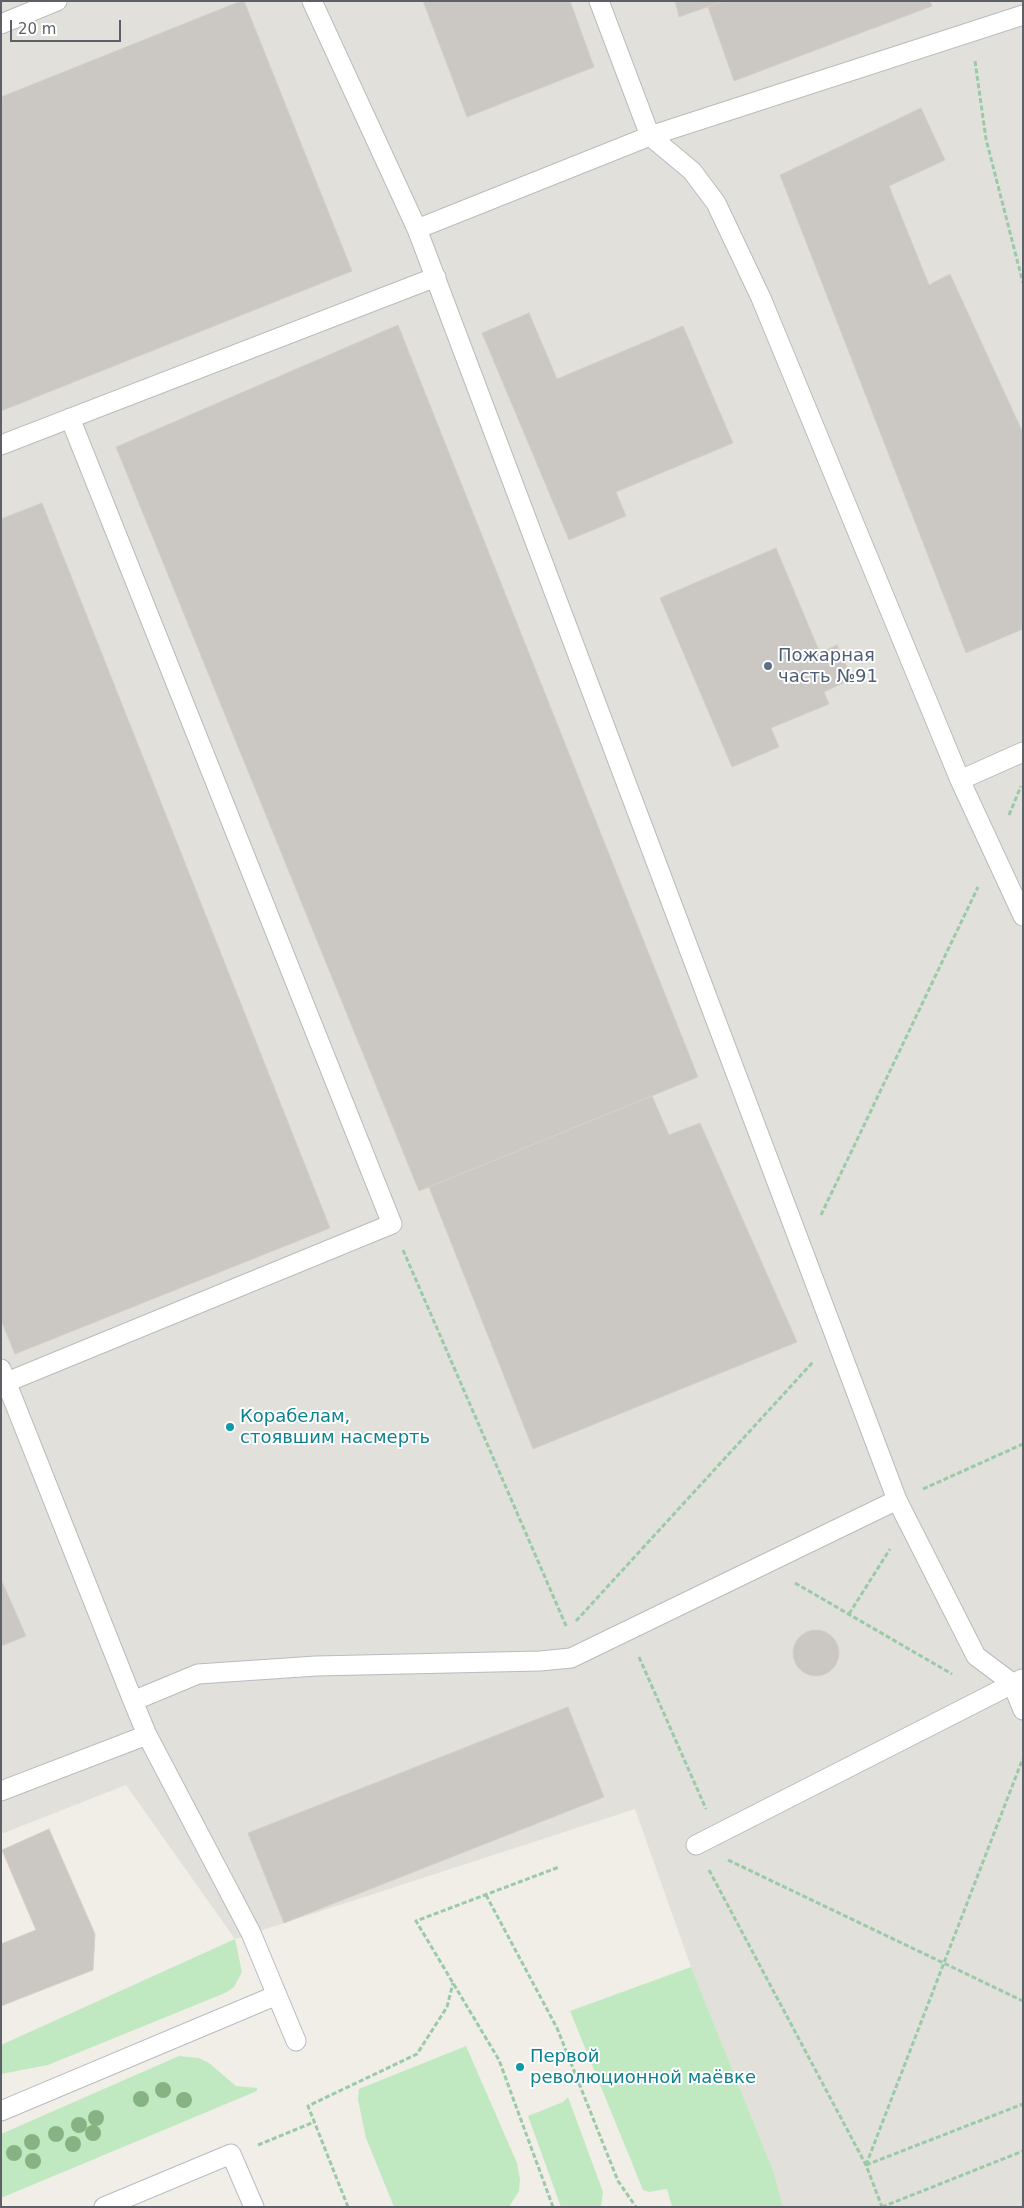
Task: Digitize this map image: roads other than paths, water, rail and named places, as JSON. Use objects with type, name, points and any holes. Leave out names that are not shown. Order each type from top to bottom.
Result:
[{"type":"lane","points":[[1,24],[57,1]]},
{"type":"lane","points":[[312,1],[417,229],[897,1500],[976,1656],[1017,1681],[1023,1710]]},
{"type":"lane","points":[[599,1],[650,136],[692,171],[716,203],[738,248],[761,298],[960,780],[1023,916]]},
{"type":"lane","points":[[417,229],[650,136],[1023,15]]},
{"type":"lane","points":[[1,445],[436,278]]},
{"type":"lane","points":[[70,418],[392,1224],[4,1375],[147,1736],[251,1933],[296,2041]]},
{"type":"lane","points":[[960,780],[1023,752]]},
{"type":"lane","points":[[133,1701],[198,1674],[316,1666],[540,1661],[571,1658],[897,1500]]},
{"type":"lane","points":[[696,1845],[1017,1681]]},
{"type":"lane","points":[[1,1791],[147,1736]]},
{"type":"lane","points":[[1,2111],[277,1995]]},
{"type":"lane","points":[[104,2207],[231,2154],[254,2207]]},
{"type":"place","name":"Пожарная часть №91","points":[[768,666]]},
{"type":"place","name":"Корабелам, стоявшим насмерть","points":[[230,1427]]},
{"type":"place","name":"Первой революционной маёвке","points":[[520,2067]]}]
